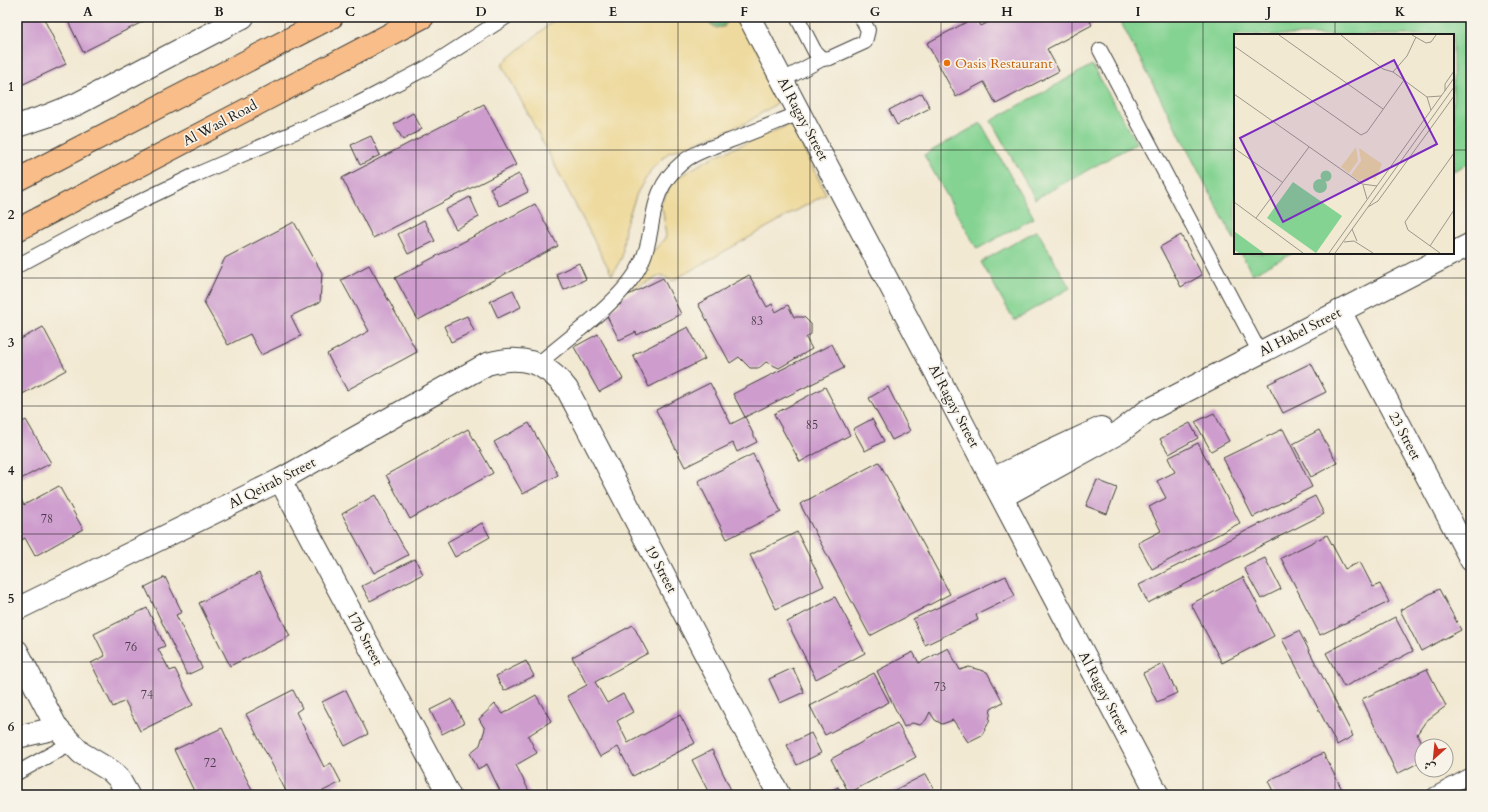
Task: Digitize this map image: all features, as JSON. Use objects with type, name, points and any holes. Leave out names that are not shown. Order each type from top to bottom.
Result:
[{"type":"main road","points":[[17,180],[332,17]]},
{"type":"main road","name":"Al Wasl Road","points":[[17,230],[423,17]]},
{"type":"street","points":[[17,126],[77,104],[243,17]]},
{"type":"street","name":"Al Ragay Street","points":[[749,17],[1158,795]]},
{"type":"street","name":"Al Habel Street","points":[[1454,252],[1471,244]]},
{"type":"street","name":"Al Habel Street","points":[[997,488],[1114,421],[1147,411],[1451,254]]},
{"type":"street","name":"23 Street","points":[[1340,311],[1471,560]]},
{"type":"street","name":"Al Qeirab Street","points":[[17,609],[280,480],[487,364],[512,359],[531,362]]},
{"type":"street","name":"19 Street","points":[[531,362],[559,378],[567,389],[779,795]]},
{"type":"street","name":"17b Street","points":[[280,480],[449,795]]},
{"type":"street","points":[[17,651],[64,736],[86,756],[111,771],[125,786],[128,795]]},
{"type":"street","points":[[17,737],[64,736]]},
{"type":"lane","points":[[17,266],[110,216],[186,179],[371,98],[428,67],[506,17]]},
{"type":"lane","points":[[797,17],[815,52],[822,59]]},
{"type":"lane","points":[[783,80],[822,59],[830,58],[865,42],[868,30],[861,17]]},
{"type":"lane","points":[[1100,50],[1260,353]]},
{"type":"lane","points":[[531,362],[610,302],[625,288],[637,271],[645,253],[656,201],[672,173],[697,153],[800,113]]},
{"type":"lane","points":[[17,773],[64,736]]},
{"type":"lane","points":[[1434,795],[1469,776]]},
{"type":"green space","points":[[700,17],[730,17],[724,27],[716,28]]},
{"type":"green space","points":[[1118,17],[1471,17],[1471,162],[1454,170],[1454,34],[1234,34],[1234,239]]},
{"type":"green space","points":[[1092,65],[1137,143],[1035,199],[991,121]]},
{"type":"green space","points":[[981,123],[1034,218],[977,249],[924,155]]},
{"type":"green space","points":[[1037,230],[1070,288],[1014,320],[981,262]]},
{"type":"green space","points":[[1242,254],[1291,254],[1252,274]]},
{"type":"sand","points":[[558,17],[700,17],[716,28],[724,27],[730,17],[742,17],[782,100],[746,123],[668,153],[651,170],[637,193],[625,227],[622,257],[612,275],[502,64]]},
{"type":"sand","points":[[791,124],[826,194],[672,281],[662,275],[630,290],[650,255],[666,237],[663,211],[660,206],[673,180],[713,157]]},
{"type":"building","points":[[17,17],[43,17],[66,64],[17,87]]},
{"type":"building","points":[[66,17],[152,17],[83,52]]},
{"type":"building","points":[[976,17],[981,26],[999,17],[1088,17],[1092,25],[1047,49],[1059,71],[996,104],[984,82],[956,97],[927,43]]},
{"type":"building","points":[[922,93],[930,108],[897,125],[889,110]]},
{"type":"building","points":[[484,104],[516,165],[373,238],[342,178]]},
{"type":"building","points":[[413,113],[422,129],[403,140],[394,124]]},
{"type":"building","points":[[371,136],[380,155],[360,165],[351,145]]},
{"type":"building","points":[[519,174],[528,192],[499,206],[490,188]]},
{"type":"building","points":[[470,197],[479,217],[456,229],[445,210]]},
{"type":"building","points":[[535,204],[558,246],[418,320],[395,278]]},
{"type":"building","points":[[424,220],[435,241],[408,254],[398,234]]},
{"type":"building","points":[[294,222],[322,273],[320,302],[291,316],[301,336],[261,355],[250,334],[228,345],[204,303],[225,258]]},
{"type":"building","points":[[1181,235],[1202,275],[1181,287],[1160,247]]},
{"type":"building","points":[[579,263],[586,279],[564,290],[556,274]]},
{"type":"building","points":[[369,265],[417,352],[347,390],[327,354],[369,331],[341,280]]},
{"type":"building","points":[[749,275],[767,307],[772,304],[776,312],[788,305],[794,317],[804,317],[811,324],[811,334],[806,338],[812,349],[779,368],[766,362],[759,368],[750,368],[739,357],[730,363],[698,304]]},
{"type":"building","points":[[663,278],[681,314],[637,335],[636,332],[619,340],[605,312],[621,304],[618,300]]},
{"type":"building","points":[[513,290],[521,307],[498,318],[490,301]]},
{"type":"building","points":[[467,316],[474,331],[451,342],[444,326]]},
{"type":"building","points":[[43,327],[66,370],[17,397],[17,341]]},
{"type":"building","points":[[688,327],[705,359],[649,387],[633,355]]},
{"type":"building","points":[[598,334],[623,379],[599,392],[574,347]]},
{"type":"building","points":[[832,344],[844,368],[745,417],[733,394]]},
{"type":"building","points":[[1311,363],[1326,392],[1283,413],[1268,384]]},
{"type":"building","points":[[710,383],[731,424],[745,417],[757,442],[737,452],[733,443],[685,467],[656,410]]},
{"type":"building","points":[[825,387],[850,435],[800,462],[774,414]]},
{"type":"building","points":[[888,387],[910,431],[892,440],[869,398]]},
{"type":"building","points":[[1214,413],[1229,441],[1211,451],[1195,422]]},
{"type":"building","points":[[872,419],[884,441],[865,451],[853,429]]},
{"type":"building","points":[[26,420],[51,463],[17,481],[17,425]]},
{"type":"building","points":[[529,423],[558,475],[523,494],[494,442]]},
{"type":"building","points":[[1190,423],[1198,438],[1169,454],[1160,439]]},
{"type":"building","points":[[468,429],[493,473],[410,519],[386,475]]},
{"type":"building","points":[[1283,429],[1312,487],[1253,517],[1223,458]]},
{"type":"building","points":[[1319,430],[1337,463],[1311,477],[1293,444]]},
{"type":"building","points":[[1198,443],[1240,523],[1152,569],[1138,543],[1161,531],[1149,507],[1166,498],[1157,481],[1175,472],[1168,458]]},
{"type":"building","points":[[753,454],[781,512],[727,539],[698,481]]},
{"type":"building","points":[[879,462],[950,594],[870,636],[800,504]]},
{"type":"building","points":[[1097,480],[1117,488],[1107,514],[1086,506]]},
{"type":"building","points":[[59,486],[83,529],[35,556],[25,538],[18,542],[17,540],[17,493],[24,505]]},
{"type":"building","points":[[375,495],[408,555],[374,573],[342,514]]},
{"type":"building","points":[[1315,496],[1324,514],[1148,603],[1139,585]]},
{"type":"building","points":[[482,523],[490,537],[455,557],[447,542]]},
{"type":"building","points":[[797,532],[824,586],[776,609],[750,555]]},
{"type":"building","points":[[1327,535],[1345,569],[1360,562],[1373,587],[1380,584],[1389,602],[1320,635],[1281,558]]},
{"type":"building","points":[[1265,558],[1281,589],[1261,599],[1244,568]]},
{"type":"building","points":[[415,559],[423,574],[370,601],[362,586]]},
{"type":"building","points":[[259,573],[290,636],[230,666],[199,603]]},
{"type":"building","points":[[1006,576],[1015,596],[976,615],[978,620],[925,645],[913,619]]},
{"type":"building","points":[[165,577],[182,612],[176,615],[202,668],[187,675],[145,587]]},
{"type":"building","points":[[1243,577],[1274,636],[1222,663],[1191,604]]},
{"type":"building","points":[[1439,589],[1461,630],[1421,651],[1400,610]]},
{"type":"building","points":[[835,597],[865,653],[816,679],[787,622]]},
{"type":"building","points":[[147,608],[165,646],[158,649],[170,671],[175,669],[193,705],[140,731],[125,701],[113,707],[91,663],[105,656],[94,634]]},
{"type":"building","points":[[1395,617],[1413,651],[1344,687],[1326,653]]},
{"type":"building","points":[[633,625],[648,653],[595,682],[607,703],[623,694],[633,712],[617,721],[628,743],[680,715],[695,743],[633,776],[618,747],[600,757],[567,696],[587,685],[572,657]]},
{"type":"building","points":[[1299,631],[1353,736],[1337,745],[1282,639]]},
{"type":"building","points":[[948,648],[960,670],[969,667],[987,672],[1003,702],[991,709],[989,722],[982,735],[968,742],[953,720],[942,724],[935,720],[930,712],[926,720],[920,725],[912,723],[904,727],[877,671],[913,652],[919,663]]},
{"type":"building","points":[[526,661],[534,676],[504,691],[496,676]]},
{"type":"building","points":[[1163,664],[1177,693],[1157,702],[1143,673]]},
{"type":"building","points":[[793,668],[804,692],[780,703],[769,679]]},
{"type":"building","points":[[1427,669],[1446,706],[1426,721],[1417,734],[1419,738],[1414,738],[1414,765],[1397,774],[1362,699]]},
{"type":"building","points":[[874,673],[889,702],[825,735],[810,706]]},
{"type":"building","points":[[293,690],[302,708],[296,712],[324,767],[331,763],[341,782],[315,795],[288,795],[246,714]]},
{"type":"building","points":[[346,690],[368,734],[345,746],[322,702]]},
{"type":"building","points":[[536,695],[551,721],[528,736],[537,753],[516,765],[531,795],[502,795],[487,764],[478,769],[470,753],[480,745],[485,729],[479,719],[495,704],[503,714]]},
{"type":"building","points":[[452,699],[464,723],[442,734],[430,710]]},
{"type":"building","points":[[897,723],[916,757],[849,793],[831,759]]},
{"type":"building","points":[[222,728],[255,795],[196,795],[174,750]]},
{"type":"building","points":[[811,733],[821,753],[797,765],[787,745]]},
{"type":"building","points":[[712,750],[731,790],[720,795],[710,795],[692,760]]},
{"type":"building","points":[[1323,753],[1345,795],[1275,795],[1268,781]]},
{"type":"building","points":[[926,774],[937,795],[885,795]]},
{"type":"building","points":[[838,787],[842,795],[823,795]]},
{"type":"place","name":"Oasis Restaurant","points":[[947,63]]}]
